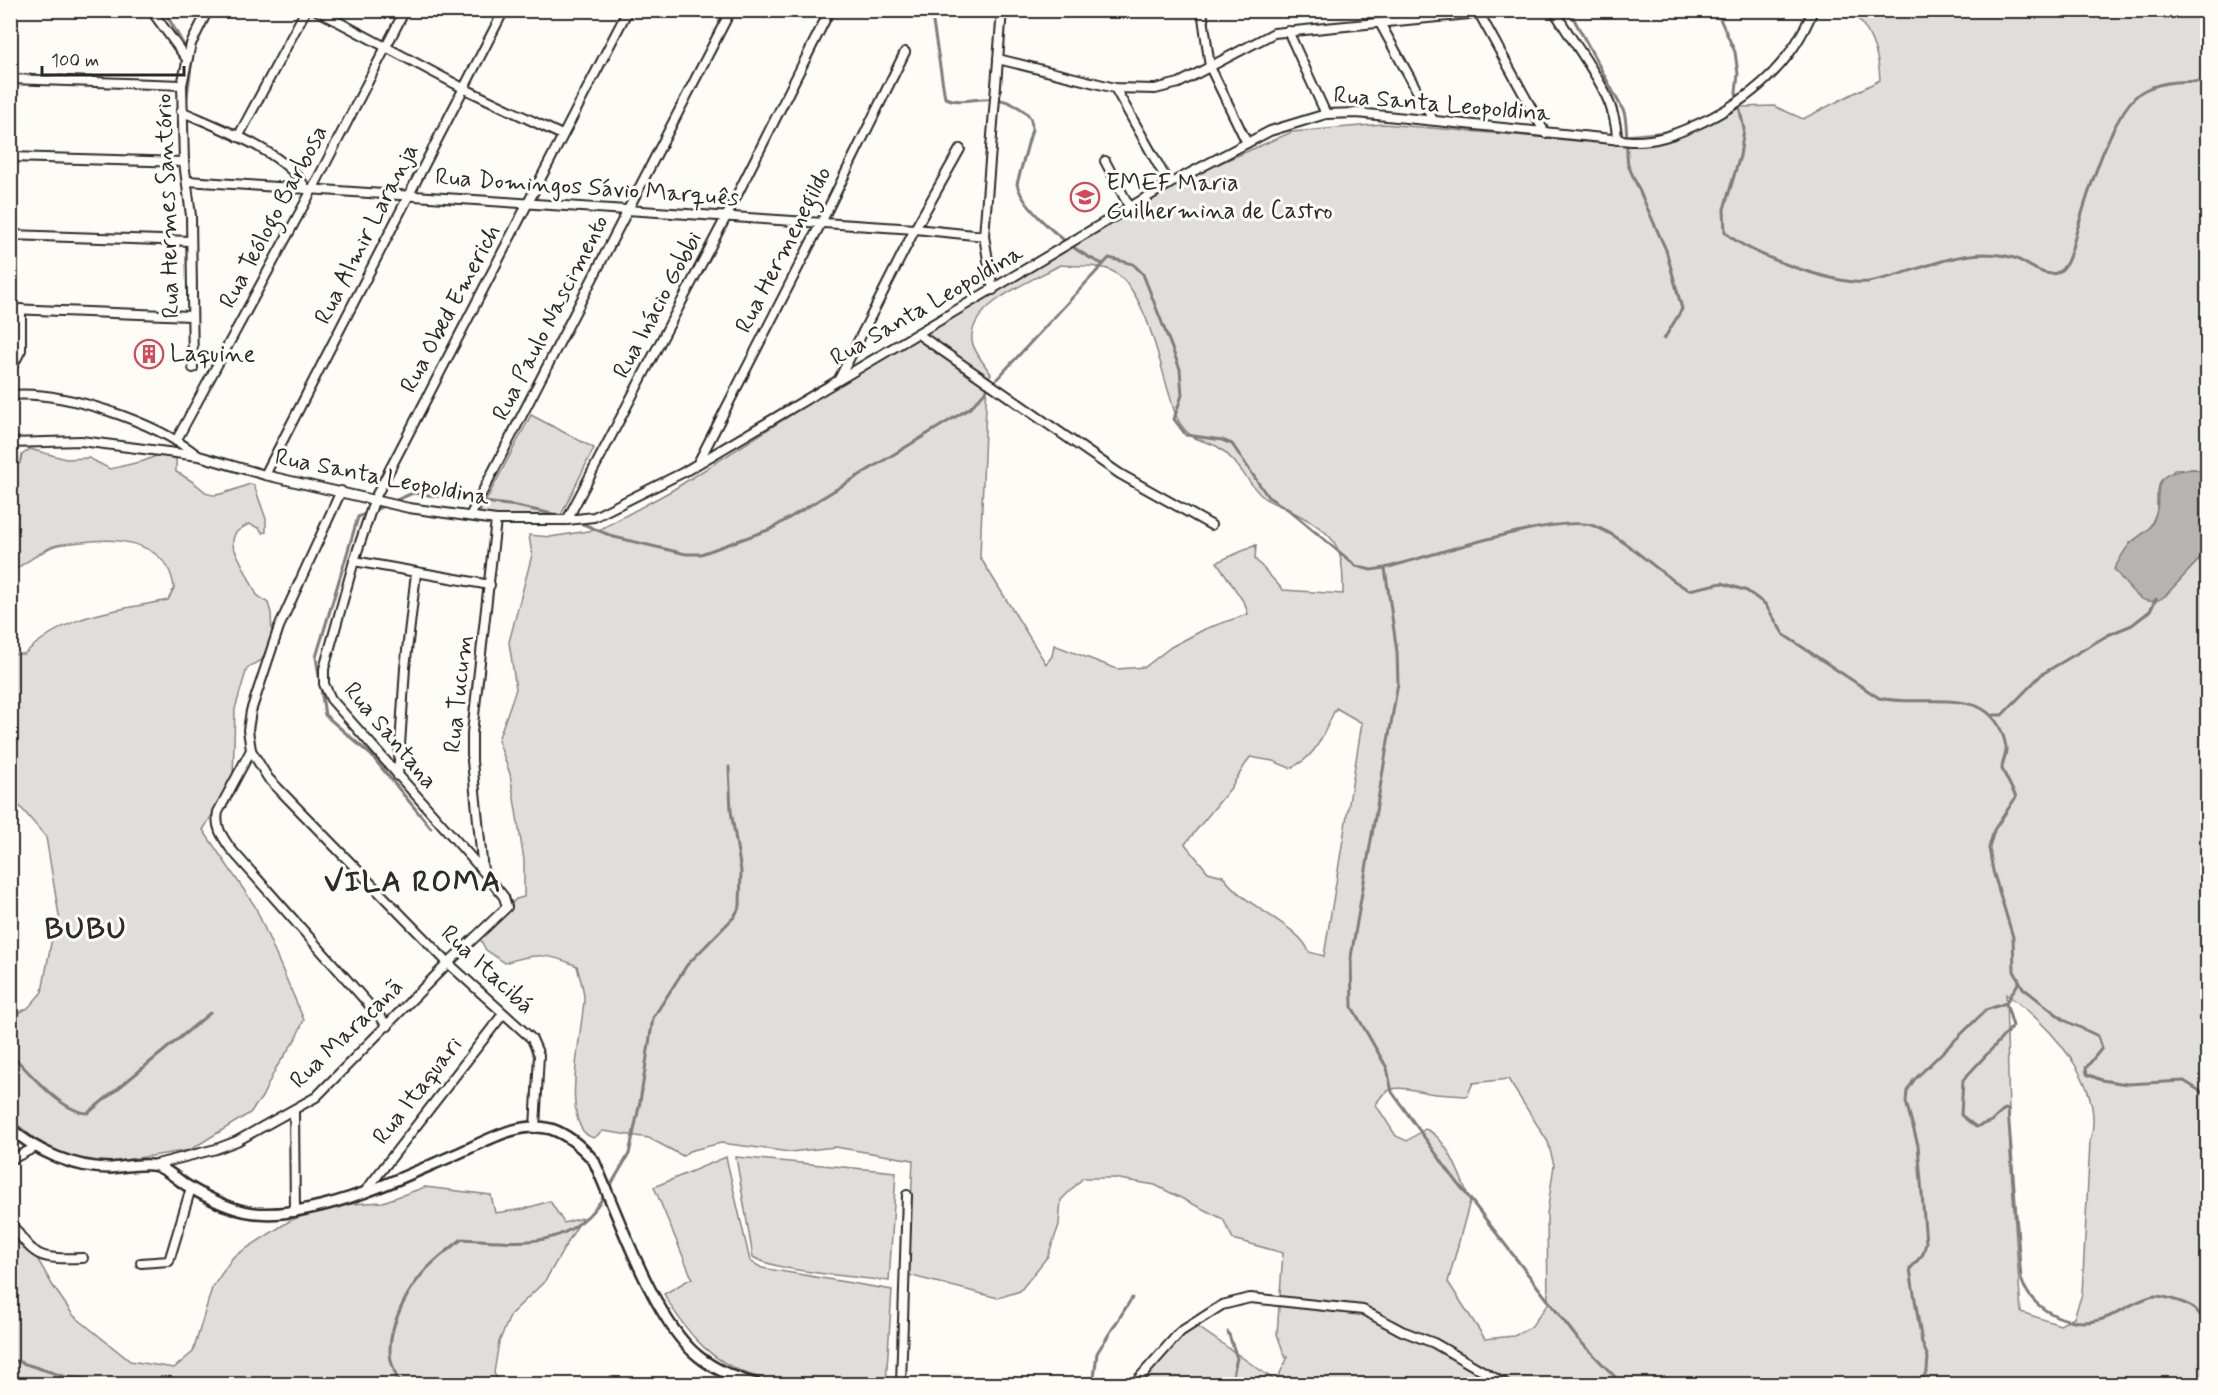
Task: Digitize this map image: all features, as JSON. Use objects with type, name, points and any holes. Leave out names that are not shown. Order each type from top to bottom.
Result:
[{"type":"street","points":[[151,10],[186,58]]},
{"type":"street","name":"Rua Hermes Santório","points":[[193,368],[191,241],[181,111],[182,85],[186,58],[208,10]]},
{"type":"street","points":[[238,137],[306,10]]},
{"type":"street","points":[[316,10],[464,88],[562,135]]},
{"type":"street","name":"Rua Teólogo Barbosa","points":[[176,441],[405,10]]},
{"type":"street","name":"Rua Almir Laranja","points":[[265,475],[504,10]]},
{"type":"street","name":"Rua Obed Emerich","points":[[375,498],[628,10]]},
{"type":"street","name":"Rua Paulo Nascimento","points":[[470,516],[732,10]]},
{"type":"street","name":"Rua Inácio Gobbi","points":[[567,520],[726,217],[830,10]]},
{"type":"street","points":[[993,290],[984,236],[1002,10]]},
{"type":"street","points":[[1202,10],[1210,67],[1247,143]]},
{"type":"street","points":[[1554,10],[1604,94],[1617,122],[1617,140]]},
{"type":"street","name":"Rua Santa Leopoldina","points":[[10,443],[81,441],[199,456],[265,475],[375,498],[409,508],[496,520],[567,520],[604,513],[697,465],[1169,184],[1247,143],[1296,121],[1326,114],[1383,115],[1641,142],[1665,138],[1739,104],[1767,80],[1800,36],[1813,10]]},
{"type":"street","points":[[998,59],[1115,88],[1166,88],[1210,67],[1267,35],[1480,12],[1545,133]]},
{"type":"street","points":[[1380,23],[1433,120]]},
{"type":"street","points":[[1288,31],[1326,114]]},
{"type":"street","name":"Rua Hermenegildo","points":[[697,465],[821,223],[905,52]]},
{"type":"street","points":[[10,79],[182,85]]},
{"type":"street","points":[[1115,88],[1169,184]]},
{"type":"street","points":[[181,111],[238,137],[292,169],[309,189]]},
{"type":"street","points":[[839,380],[915,229],[960,149]]},
{"type":"street","points":[[10,157],[184,162]]},
{"type":"street","points":[[1105,161],[1130,208]]},
{"type":"street","name":"Rua Domingos Sávio Marquês","points":[[187,181],[915,229],[984,236]]},
{"type":"street","points":[[10,235],[191,241]]},
{"type":"street","points":[[10,309],[191,316]]},
{"type":"street","points":[[10,371],[21,350],[21,309]]},
{"type":"street","points":[[918,334],[1120,474],[1211,525]]},
{"type":"street","points":[[10,395],[58,396],[106,410],[176,441],[199,456]]},
{"type":"street","name":"Rua Itacibá","points":[[341,491],[279,627],[257,690],[248,730],[251,750],[268,778],[448,963],[532,1039],[539,1055],[535,1128]]},
{"type":"street","name":"Rua Santana","points":[[375,498],[354,561],[324,669],[324,684],[331,699],[483,871],[508,904]]},
{"type":"street","name":"Rua Tucum","points":[[483,871],[472,761],[472,733],[496,520]]},
{"type":"street","points":[[354,561],[490,585]]},
{"type":"street","points":[[398,777],[405,668],[416,573]]},
{"type":"street","points":[[251,750],[218,812],[216,820],[219,832],[230,848],[388,1026]]},
{"type":"street","name":"Rua Maracanã","points":[[153,1164],[216,1149],[294,1110],[316,1096],[448,963],[506,909],[508,904]]},
{"type":"street","name":"Rua Itaquari","points":[[364,1192],[503,1014]]},
{"type":"street","points":[[294,1110],[295,1212]]},
{"type":"street","points":[[10,1128],[36,1148],[89,1166],[153,1164],[191,1188],[238,1212],[252,1215],[295,1212],[364,1192],[490,1138],[535,1128],[550,1129],[565,1135],[582,1147],[594,1161],[654,1296],[677,1334],[696,1355],[718,1370],[756,1384]]},
{"type":"street","points":[[10,1160],[36,1148]]},
{"type":"street","points":[[141,1263],[169,1261],[191,1188]]},
{"type":"street","points":[[901,1384],[907,1195]]},
{"type":"street","points":[[10,1221],[24,1242],[38,1255],[51,1259],[83,1258]]},
{"type":"street","points":[[1134,1384],[1180,1332],[1222,1305],[1250,1298],[1363,1310],[1402,1331],[1434,1343],[1506,1384]]},
{"type":"shaded area","points":[[1851,11],[2207,11],[2207,472],[2194,469],[2174,470],[2157,495],[2157,511],[2149,529],[2129,544],[2165,596],[2207,551],[2207,1384],[1137,1384],[1195,1325],[1276,1381],[1288,1357],[1285,1357],[1277,1334],[1283,1253],[1233,1239],[1223,1219],[1155,1185],[1113,1178],[1083,1178],[1061,1200],[1059,1225],[1048,1256],[1020,1291],[998,1298],[908,1275],[913,1160],[835,1147],[790,1152],[721,1143],[689,1151],[683,1156],[649,1138],[603,1131],[594,1138],[583,1131],[577,1117],[575,1097],[577,1052],[584,998],[577,966],[541,956],[525,957],[505,963],[486,950],[479,937],[516,899],[524,897],[524,860],[510,774],[498,740],[516,689],[509,642],[532,555],[529,535],[550,537],[601,529],[671,491],[857,373],[1174,183],[1292,132],[1383,124],[1552,138],[1607,137],[1690,129],[1740,107],[1774,106],[1803,119],[1880,80],[1878,60],[1872,42],[1858,18]],"holes":[[[1060,265],[1104,268],[1122,278],[1132,290],[1148,322],[1179,422],[1193,437],[1225,452],[1264,498],[1304,518],[1326,533],[1338,551],[1343,576],[1343,594],[1283,590],[1255,559],[1256,545],[1217,562],[1245,604],[1248,614],[1205,629],[1171,647],[1145,667],[1117,669],[1054,645],[1052,656],[1046,664],[980,557],[987,380],[991,374],[977,354],[972,341],[974,328],[980,316],[991,305],[1020,286]],[[1336,708],[1362,723],[1324,956],[1309,952],[1294,933],[1244,897],[1223,876],[1208,872],[1185,844],[1230,789],[1250,757],[1273,761],[1290,768],[1307,758],[1323,735]],[[2006,994],[2040,1022],[2056,1039],[2082,1078],[2090,1099],[2093,1121],[2082,1294],[2074,1318],[2060,1325],[2021,1312],[2010,1154]],[[1508,1079],[1548,1142],[1554,1165],[1547,1214],[1548,1304],[1531,1327],[1514,1336],[1485,1339],[1448,1282],[1470,1201],[1447,1149],[1433,1133],[1425,1129],[1407,1141],[1396,1136],[1376,1105],[1381,1097],[1392,1089],[1406,1088],[1434,1094],[1467,1096],[1473,1083]]]},
{"type":"shaded area","points":[[531,415],[594,448],[560,517],[479,514]]},
{"type":"shaded area","points":[[30,449],[66,459],[89,458],[110,469],[144,461],[165,452],[176,456],[176,472],[208,494],[221,494],[250,484],[254,485],[266,519],[266,532],[263,533],[259,528],[249,524],[236,532],[233,546],[257,595],[268,603],[272,635],[262,660],[247,668],[235,709],[233,780],[203,830],[255,906],[304,1020],[262,1097],[250,1113],[190,1150],[106,1163],[54,1155],[11,1119],[11,1017],[28,1008],[42,992],[51,943],[60,922],[46,837],[11,796],[10,648],[15,654],[24,654],[41,640],[74,622],[109,611],[168,600],[174,588],[170,573],[163,561],[152,552],[126,542],[96,541],[54,546],[11,573],[11,471],[20,463],[22,455]]},
{"type":"shaded area","points":[[2194,469],[2207,472],[2207,551],[2165,596],[2157,601],[2143,599],[2130,589],[2114,569],[2129,545],[2150,527],[2155,516],[2161,481],[2177,471]]},
{"type":"shaded area","points":[[726,1157],[750,1261],[762,1268],[892,1290],[886,1384],[815,1384],[757,1377],[731,1367],[708,1351],[685,1327],[664,1294],[692,1278],[654,1187]]},
{"type":"shaded area","points":[[736,1157],[896,1172],[889,1281],[780,1267],[753,1257]]},
{"type":"shaded area","points":[[425,1187],[491,1195],[495,1213],[524,1209],[550,1201],[564,1223],[582,1218],[545,1281],[511,1314],[499,1342],[494,1373],[500,1384],[11,1384],[10,1211],[53,1286],[73,1315],[130,1361],[174,1368],[193,1352],[212,1288],[233,1257],[291,1220],[334,1205],[383,1202]]},
{"type":"shaded area","points":[[951,1373],[1011,1383],[1013,1384],[948,1384]]},
{"type":"waterway","points":[[164,10],[187,51]]},
{"type":"waterway","points":[[931,10],[945,98],[962,101],[998,99],[1027,113],[1032,129],[1017,184],[1022,195],[1040,219],[1053,231],[1066,242],[1103,264]]},
{"type":"waterway","points":[[1569,10],[1624,112],[1628,165],[1666,250],[1682,309],[1664,339]]},
{"type":"waterway","points":[[1716,10],[1735,52],[1738,74],[1736,92],[1744,129],[1740,156],[1724,209],[1725,232],[1736,241],[1771,259],[1815,274],[1854,282],[1882,279],[1954,258],[1983,254],[2014,258],[2049,274],[2060,271],[2069,258],[2087,196],[2103,153],[2112,132],[2133,99],[2145,90],[2160,84],[2184,81],[2208,82]]},
{"type":"waterway","points":[[186,103],[192,60],[190,56]]},
{"type":"waterway","points":[[576,521],[614,537],[686,554],[701,554],[771,529],[970,408],[1109,258],[1133,264],[1143,274],[1180,369],[1182,395],[1174,419],[1186,435],[1222,440],[1232,444],[1268,497],[1289,510],[1356,566],[1371,570],[1385,568],[1492,538],[1552,526],[1576,524],[1594,526],[1631,547],[1665,575],[1689,590],[1722,583],[1747,591],[1765,604],[1784,635],[1879,698],[1898,701],[1956,702],[1973,705],[1988,713],[1999,726],[2006,747],[2002,769],[2016,797],[1994,830],[1989,848],[1993,871],[2013,937],[2014,971],[2023,988],[2064,1020],[2098,1036],[2102,1048],[2086,1068],[2087,1074],[2101,1080],[2127,1084],[2184,1081],[2208,1096]]},
{"type":"waterway","points":[[392,502],[413,493],[516,506],[567,517]]},
{"type":"waterway","points":[[386,505],[358,517],[316,657],[325,715],[371,755],[431,828]]},
{"type":"waterway","points":[[1385,568],[1397,652],[1398,683],[1351,957],[1352,1007],[1387,1068],[1392,1092],[1447,1169],[1577,1338],[1622,1384]]},
{"type":"waterway","points":[[1994,715],[2002,715],[2042,674],[2108,635],[2132,625],[2150,611],[2156,599]]},
{"type":"waterway","points":[[609,1188],[629,1154],[653,1018],[687,965],[734,917],[740,906],[741,871],[731,811],[729,767]]},
{"type":"waterway","points":[[1919,1384],[1927,1371],[1928,1357],[1922,1343],[1910,1269],[1923,1254],[1926,1243],[1918,1145],[1906,1102],[1907,1091],[1914,1080],[1986,1010],[2006,1003],[2019,982]]},
{"type":"waterway","points":[[2006,1003],[2013,1026],[1963,1080],[1961,1115],[1976,1127],[1992,1121],[2005,1109],[2008,1110],[2021,1279],[2027,1291],[2045,1310],[2069,1320],[2095,1321],[2155,1296],[2187,1304],[2208,1322]]},
{"type":"waterway","points":[[10,1053],[56,1099],[78,1111],[88,1113],[210,1013]]},
{"type":"waterway","points":[[406,1384],[396,1376],[390,1356],[393,1331],[409,1293],[423,1273],[441,1255],[462,1239],[524,1241],[560,1234],[577,1226],[592,1212],[606,1193]]},
{"type":"waterway","points":[[1090,1384],[1094,1378],[1097,1353],[1132,1298]]},
{"type":"waterway","points":[[1228,1332],[1237,1358],[1231,1384]]},
{"type":"waterway","points":[[10,1359],[66,1377],[115,1383]]},
{"type":"place","name":"EMEF Maria Guilhermina de Castro","points":[[1085,197]]},
{"type":"place","name":"Laquine","points":[[149,354]]},
{"type":"district","name":"VILA ROMA","points":[[413,882]]},
{"type":"district","name":"BUBU","points":[[86,929]]}]
